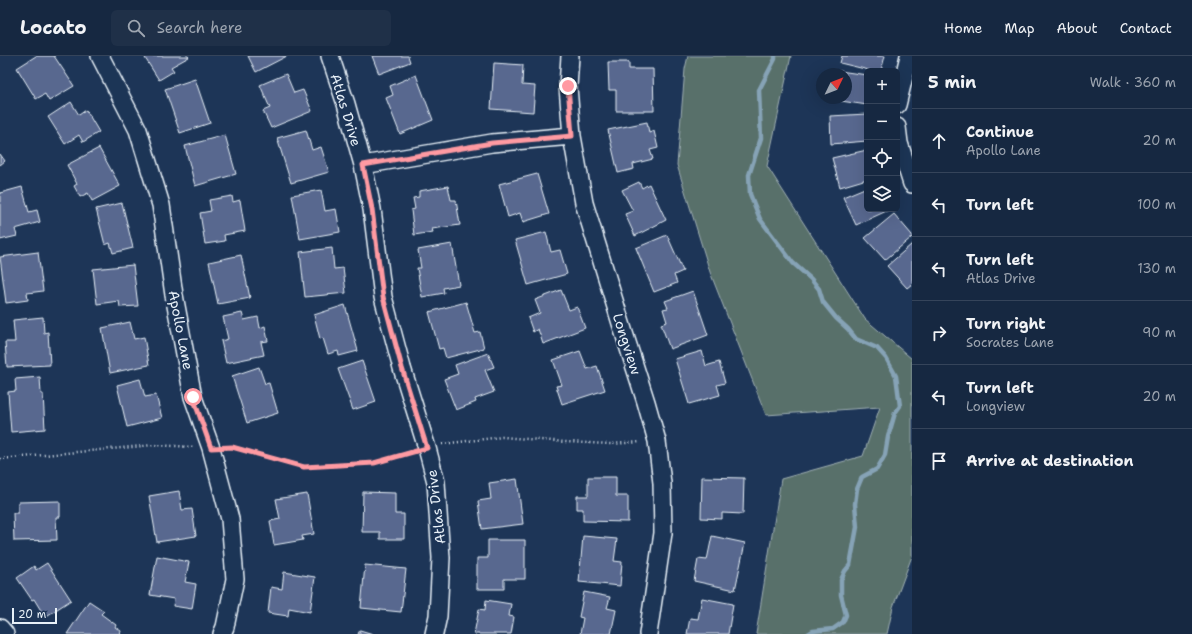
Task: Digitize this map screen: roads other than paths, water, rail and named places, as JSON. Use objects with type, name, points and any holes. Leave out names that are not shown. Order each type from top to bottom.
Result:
[{"type":"street","name":"Apollo Lane","points":[[100,56],[138,130],[161,205],[174,295],[193,397],[211,448],[230,520],[235,579],[225,627],[222,634]]},
{"type":"street","name":"Atlas Drive","points":[[330,56],[346,104],[363,165],[372,209],[383,297],[402,368],[436,482],[441,558],[438,616],[434,634]]},
{"type":"street","name":"Longview","points":[[570,56],[568,86],[572,136],[584,204],[657,441],[662,484],[663,533],[648,634]]},
{"type":"street","points":[[897,104],[909,56]]},
{"type":"street","points":[[363,165],[492,143],[572,136]]},
{"type":"street","points":[[899,140],[912,184]]},
{"type":"street","points":[[0,628],[5,634]]},
{"type":"waterway","points":[[775,56],[775,59],[759,90],[761,138],[749,175],[750,194],[760,219],[793,263],[811,279],[819,289],[823,302],[836,318],[856,339],[877,348],[886,358],[896,376],[900,406],[895,413],[888,437],[885,455],[877,469],[862,477],[857,489],[855,504],[857,527],[850,565],[845,571],[841,580],[841,595],[846,615],[843,622],[833,629],[813,631],[808,634]]}]
